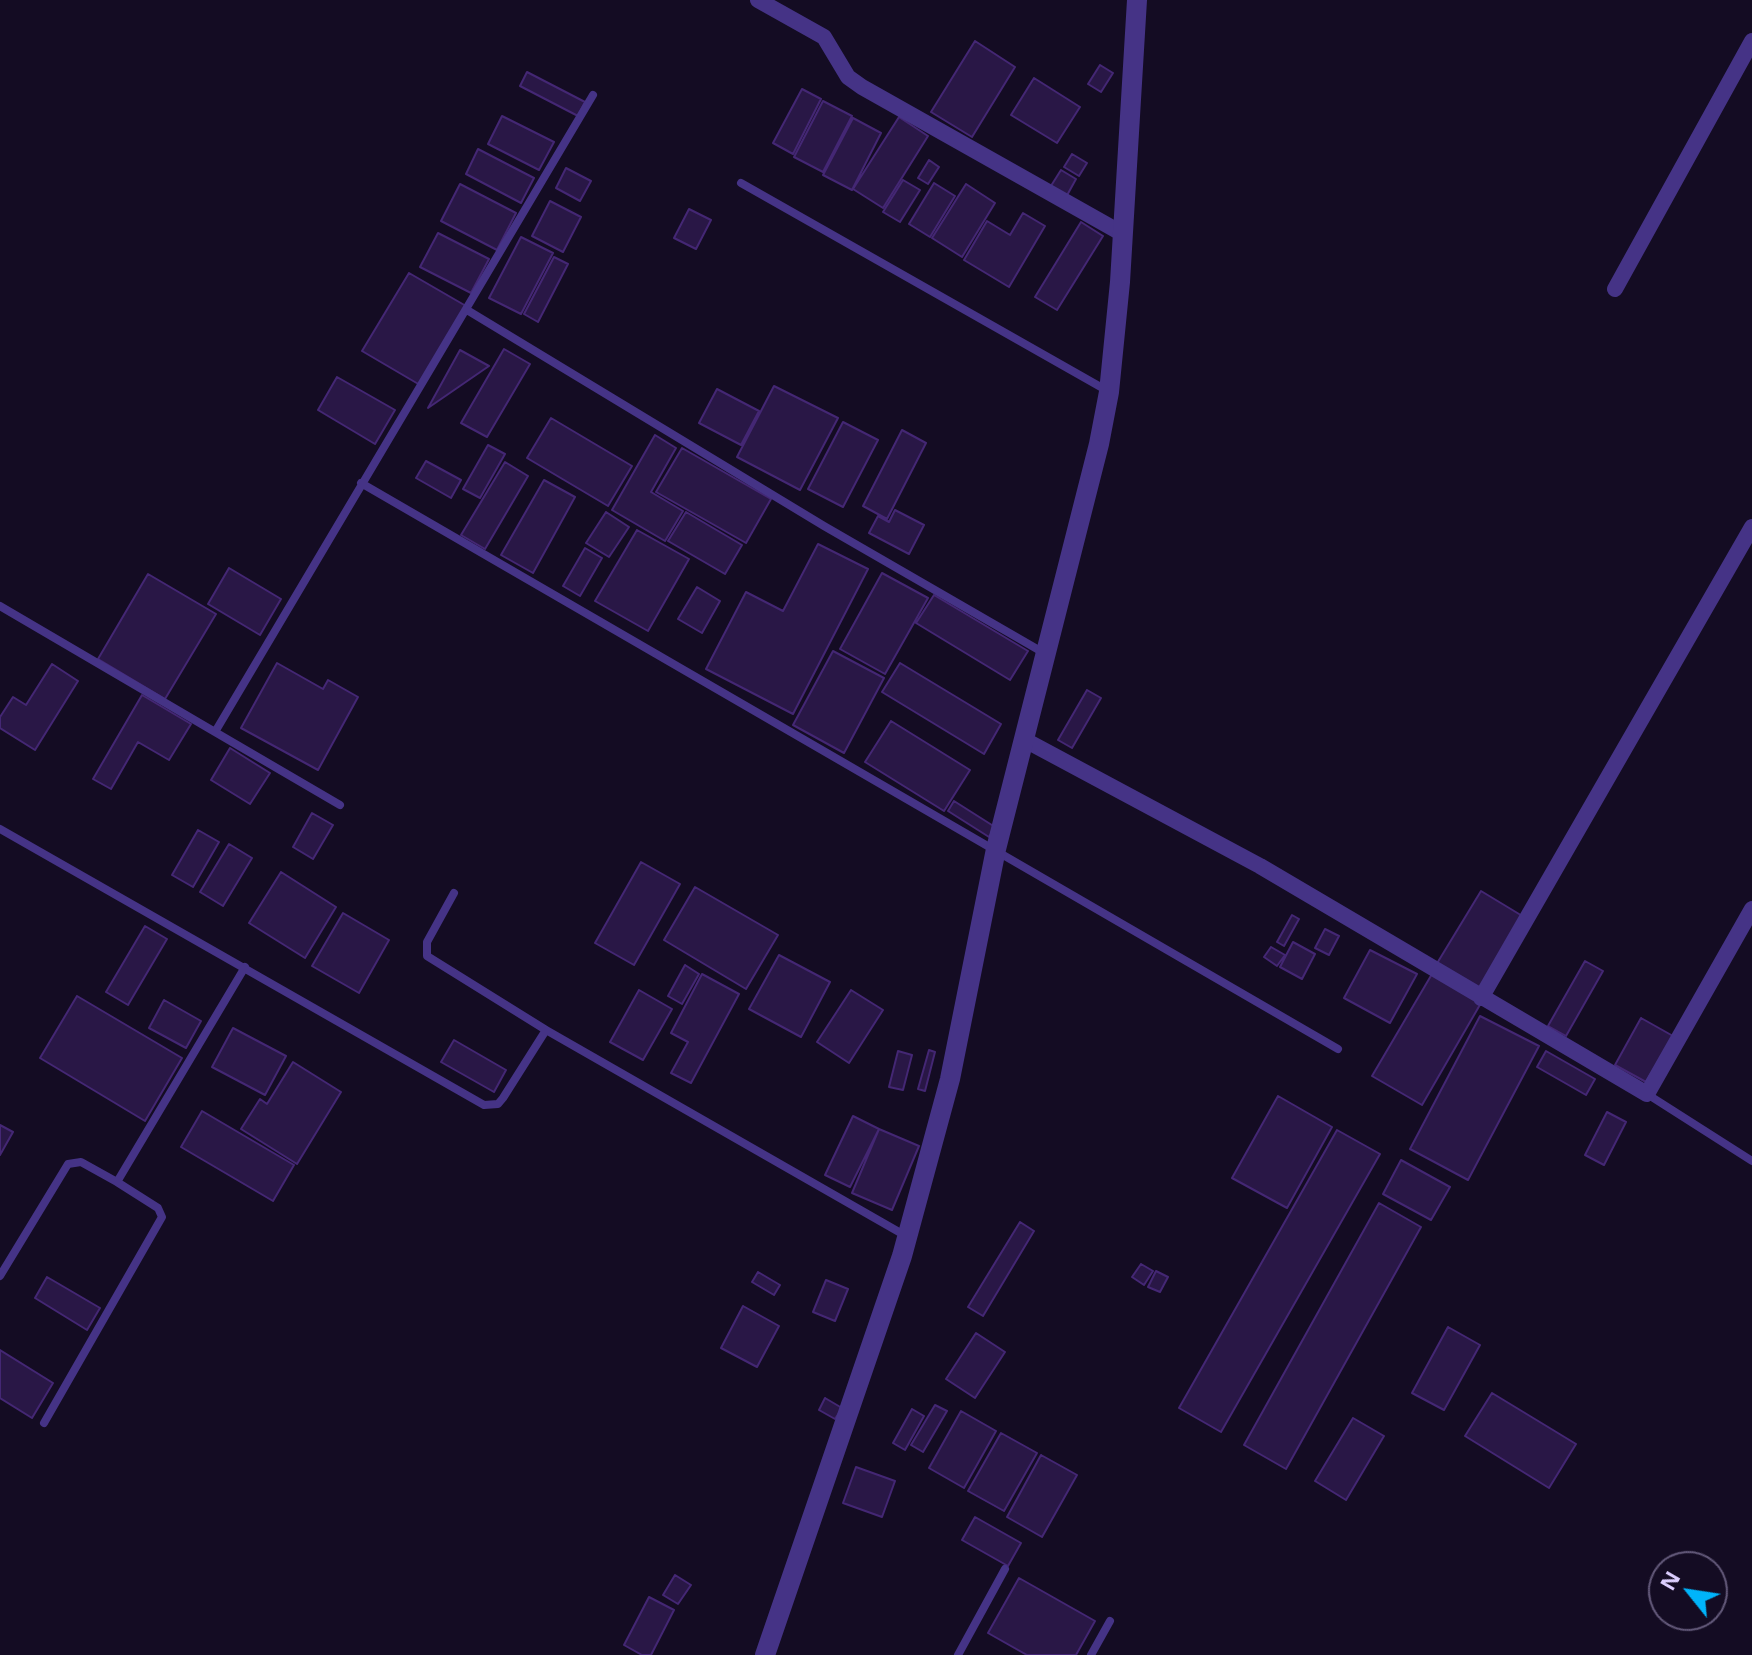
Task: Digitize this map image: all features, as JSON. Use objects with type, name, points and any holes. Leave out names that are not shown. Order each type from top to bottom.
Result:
[{"type":"street","points":[[758,0],[824,37],[848,77],[862,87],[1123,234]]},
{"type":"street","points":[[765,1655],[907,1237],[950,1079],[996,849],[1109,392],[1123,234],[1137,0]]},
{"type":"street","points":[[1615,289],[1752,41]]},
{"type":"street","points":[[1481,998],[1752,527]]},
{"type":"street","points":[[1023,739],[1260,866],[1647,1094],[1752,909]]},
{"type":"lane","points":[[215,732],[593,95]]},
{"type":"lane","points":[[741,183],[1109,392]]},
{"type":"lane","points":[[467,310],[824,526],[1045,654]]},
{"type":"lane","points":[[361,483],[1338,1049]]},
{"type":"lane","points":[[0,606],[340,805]]},
{"type":"lane","points":[[0,829],[484,1105],[498,1104],[503,1098],[546,1030]]},
{"type":"lane","points":[[454,893],[427,942],[427,956],[546,1030],[907,1237]]},
{"type":"lane","points":[[117,1182],[245,967]]},
{"type":"lane","points":[[1647,1094],[1752,1161]]},
{"type":"lane","points":[[0,1276],[68,1164],[81,1162],[117,1182],[158,1208],[162,1217],[44,1423]]},
{"type":"lane","points":[[958,1655],[1005,1569]]},
{"type":"lane","points":[[1091,1655],[1110,1621]]},
{"type":"building","points":[[975,41],[1015,67],[972,137],[931,112]]},
{"type":"building","points":[[1100,65],[1113,73],[1101,92],[1088,84]]},
{"type":"building","points":[[527,72],[585,102],[578,116],[520,86]]},
{"type":"building","points":[[1034,78],[1080,107],[1057,143],[1011,115]]},
{"type":"building","points":[[802,89],[821,99],[793,154],[773,143]]},
{"type":"building","points":[[823,101],[852,116],[823,172],[794,157]]},
{"type":"building","points":[[502,116],[554,142],[539,170],[488,144]]},
{"type":"building","points":[[899,117],[928,136],[883,208],[853,189]]},
{"type":"building","points":[[853,118],[881,133],[852,190],[823,175]]},
{"type":"building","points":[[478,149],[534,178],[521,203],[466,174]]},
{"type":"building","points":[[1072,154],[1087,163],[1079,176],[1064,167]]},
{"type":"building","points":[[929,160],[939,167],[928,184],[918,178]]},
{"type":"building","points":[[566,168],[591,181],[580,201],[556,188]]},
{"type":"building","points":[[1061,170],[1076,179],[1065,199],[1049,189]]},
{"type":"building","points":[[903,180],[920,190],[900,222],[883,212]]},
{"type":"building","points":[[934,183],[955,196],[930,237],[909,224]]},
{"type":"building","points":[[460,184],[516,213],[497,250],[441,221]]},
{"type":"building","points":[[966,184],[995,203],[962,257],[932,238]]},
{"type":"building","points":[[550,201],[581,217],[563,252],[532,236]]},
{"type":"building","points":[[689,209],[711,220],[696,249],[674,238]]},
{"type":"building","points":[[1023,213],[1045,226],[1009,287],[964,260],[987,221],[1010,235]]},
{"type":"building","points":[[1081,222],[1103,236],[1057,310],[1035,297]]},
{"type":"building","points":[[438,233],[489,259],[471,293],[420,267]]},
{"type":"building","points":[[521,237],[553,253],[521,314],[489,298]]},
{"type":"building","points":[[554,257],[568,264],[538,322],[524,314]]},
{"type":"building","points":[[409,273],[466,306],[420,385],[362,351]]},
{"type":"building","points":[[504,349],[530,364],[487,437],[461,423]]},
{"type":"building","points":[[460,350],[489,366],[428,408]]},
{"type":"building","points":[[337,377],[395,410],[375,444],[318,410]]},
{"type":"building","points":[[774,386],[838,418],[800,490],[737,457]]},
{"type":"building","points":[[717,389],[759,411],[741,445],[699,423]]},
{"type":"building","points":[[551,418],[632,466],[608,506],[527,458]]},
{"type":"building","points":[[843,422],[878,440],[843,507],[808,489]]},
{"type":"building","points":[[902,430],[926,443],[887,519],[863,506]]},
{"type":"building","points":[[655,435],[676,448],[651,492],[683,511],[665,541],[612,510]]},
{"type":"building","points":[[488,445],[505,454],[480,498],[463,489]]},
{"type":"building","points":[[682,448],[771,499],[746,543],[656,492]]},
{"type":"building","points":[[426,461],[461,480],[451,498],[416,478]]},
{"type":"building","points":[[505,462],[528,476],[485,549],[461,535]]},
{"type":"building","points":[[544,480],[575,497],[533,573],[501,555]]},
{"type":"building","points":[[895,510],[924,525],[909,554],[869,533],[878,516],[889,522]]},
{"type":"building","points":[[606,512],[629,527],[609,557],[586,543]]},
{"type":"building","points":[[686,512],[742,545],[725,574],[668,541]]},
{"type":"building","points":[[637,530],[689,559],[648,631],[595,601]]},
{"type":"building","points":[[818,544],[868,569],[793,714],[706,669],[746,592],[783,611]]},
{"type":"building","points":[[585,548],[602,558],[580,596],[563,586]]},
{"type":"building","points":[[229,568],[281,599],[260,635],[208,604]]},
{"type":"building","points":[[882,573],[928,598],[885,674],[840,649]]},
{"type":"building","points":[[148,574],[216,614],[165,699],[98,659]]},
{"type":"building","points":[[697,587],[720,601],[702,633],[678,619]]},
{"type":"building","points":[[934,595],[1028,651],[1010,680],[916,623]]},
{"type":"building","points":[[833,651],[884,678],[844,753],[793,725]]},
{"type":"building","points":[[277,663],[323,689],[328,680],[358,697],[318,770],[241,728]]},
{"type":"building","points":[[900,663],[1001,724],[984,754],[882,692]]},
{"type":"building","points":[[52,664],[78,681],[35,750],[0,728],[0,717],[13,697],[26,705]]},
{"type":"building","points":[[1087,690],[1101,698],[1072,748],[1058,740]]},
{"type":"building","points":[[142,695],[191,724],[169,760],[138,742],[111,789],[93,779]]},
{"type":"building","points":[[891,721],[970,770],[944,811],[865,762]]},
{"type":"building","points":[[230,748],[270,773],[250,804],[211,780]]},
{"type":"building","points":[[954,801],[995,827],[989,837],[948,811]]},
{"type":"building","points":[[312,813],[333,825],[313,859],[293,847]]},
{"type":"building","points":[[198,830],[219,842],[193,887],[172,875]]},
{"type":"building","points":[[229,844],[252,858],[223,906],[200,892]]},
{"type":"building","points":[[641,862],[680,884],[634,965],[595,943]]},
{"type":"building","points":[[281,872],[336,907],[305,958],[249,923]]},
{"type":"building","points":[[695,887],[778,935],[746,989],[664,940]]},
{"type":"building","points":[[1481,891],[1524,917],[1479,991],[1436,965]]},
{"type":"building","points":[[343,913],[389,940],[359,993],[312,966]]},
{"type":"building","points":[[1292,915],[1299,919],[1284,946],[1277,942]]},
{"type":"building","points":[[145,926],[167,939],[128,1005],[106,992]]},
{"type":"building","points":[[1325,929],[1339,936],[1329,955],[1315,948]]},
{"type":"building","points":[[1293,942],[1315,954],[1302,979],[1280,967]]},
{"type":"building","points":[[1271,947],[1285,955],[1277,966],[1264,957]]},
{"type":"building","points":[[1370,950],[1417,974],[1390,1023],[1344,998]]},
{"type":"building","points":[[779,955],[830,982],[801,1037],[749,1009]]},
{"type":"building","points":[[1585,961],[1603,971],[1566,1036],[1548,1026]]},
{"type":"building","points":[[685,965],[699,974],[682,1004],[668,996]]},
{"type":"building","points":[[702,974],[739,994],[691,1083],[671,1073],[688,1042],[671,1033]]},
{"type":"building","points":[[1432,974],[1481,1003],[1422,1105],[1372,1076]]},
{"type":"building","points":[[639,990],[672,1009],[643,1060],[610,1042]]},
{"type":"building","points":[[851,990],[883,1010],[849,1063],[817,1042]]},
{"type":"building","points":[[77,996],[182,1058],[145,1121],[40,1058]]},
{"type":"building","points":[[164,1000],[201,1021],[186,1048],[149,1028]]},
{"type":"building","points":[[1480,1016],[1539,1046],[1468,1180],[1410,1149]]},
{"type":"building","points":[[1641,1018],[1673,1036],[1646,1082],[1615,1065]]},
{"type":"building","points":[[233,1028],[286,1056],[265,1095],[212,1067]]},
{"type":"building","points":[[454,1040],[506,1070],[494,1092],[441,1062]]},
{"type":"building","points":[[929,1050],[935,1052],[925,1091],[918,1089]]},
{"type":"building","points":[[898,1051],[912,1055],[903,1090],[889,1087]]},
{"type":"building","points":[[1546,1051],[1595,1079],[1586,1095],[1537,1067]]},
{"type":"building","points":[[293,1062],[341,1092],[297,1164],[241,1129],[260,1099],[267,1104]]},
{"type":"building","points":[[1278,1096],[1332,1127],[1287,1208],[1232,1178]]},
{"type":"building","points":[[202,1111],[294,1165],[273,1201],[181,1147]]},
{"type":"building","points":[[1607,1112],[1626,1122],[1604,1165],[1585,1155]]},
{"type":"building","points":[[853,1116],[879,1129],[850,1187],[825,1175]]},
{"type":"building","points":[[0,1125],[13,1132],[0,1155]]},
{"type":"building","points":[[879,1129],[919,1146],[892,1210],[852,1193]]},
{"type":"building","points":[[1337,1130],[1380,1154],[1221,1432],[1179,1408]]},
{"type":"building","points":[[1401,1160],[1450,1187],[1431,1220],[1383,1194]]},
{"type":"building","points":[[1379,1203],[1421,1227],[1286,1469],[1244,1445]]},
{"type":"building","points":[[1020,1222],[1034,1231],[983,1316],[968,1307]]},
{"type":"building","points":[[1141,1264],[1153,1271],[1144,1285],[1132,1277]]},
{"type":"building","points":[[1156,1271],[1168,1277],[1160,1292],[1148,1287]]},
{"type":"building","points":[[758,1272],[780,1285],[774,1295],[752,1282]]},
{"type":"building","points":[[47,1277],[100,1308],[87,1330],[35,1298]]},
{"type":"building","points":[[826,1280],[848,1289],[835,1321],[813,1312]]},
{"type":"building","points":[[743,1306],[779,1326],[757,1367],[721,1348]]},
{"type":"building","points":[[1448,1327],[1480,1345],[1444,1410],[1412,1393]]},
{"type":"building","points":[[976,1333],[1005,1352],[975,1398],[946,1379]]},
{"type":"building","points":[[0,1350],[53,1383],[32,1418],[0,1398]]},
{"type":"building","points":[[1492,1393],[1576,1444],[1549,1488],[1465,1436]]},
{"type":"building","points":[[825,1398],[842,1408],[835,1419],[819,1410]]},
{"type":"building","points":[[935,1405],[947,1411],[923,1452],[911,1445]]},
{"type":"building","points":[[912,1409],[924,1416],[905,1450],[893,1443]]},
{"type":"building","points":[[961,1411],[996,1431],[964,1488],[929,1468]]},
{"type":"building","points":[[1353,1418],[1384,1436],[1346,1500],[1315,1481]]},
{"type":"building","points":[[1001,1433],[1037,1453],[1004,1511],[968,1491]]},
{"type":"building","points":[[1041,1455],[1077,1475],[1042,1537],[1007,1517]]},
{"type":"building","points":[[856,1467],[895,1481],[882,1517],[843,1503]]},
{"type":"building","points":[[975,1517],[1021,1543],[1008,1566],[962,1540]]},
{"type":"building","points":[[675,1575],[691,1585],[678,1604],[663,1595]]},
{"type":"building","points":[[1019,1578],[1095,1621],[1076,1655],[1027,1655],[988,1633]]},
{"type":"building","points":[[649,1597],[674,1610],[651,1655],[642,1655],[624,1645]]}]
